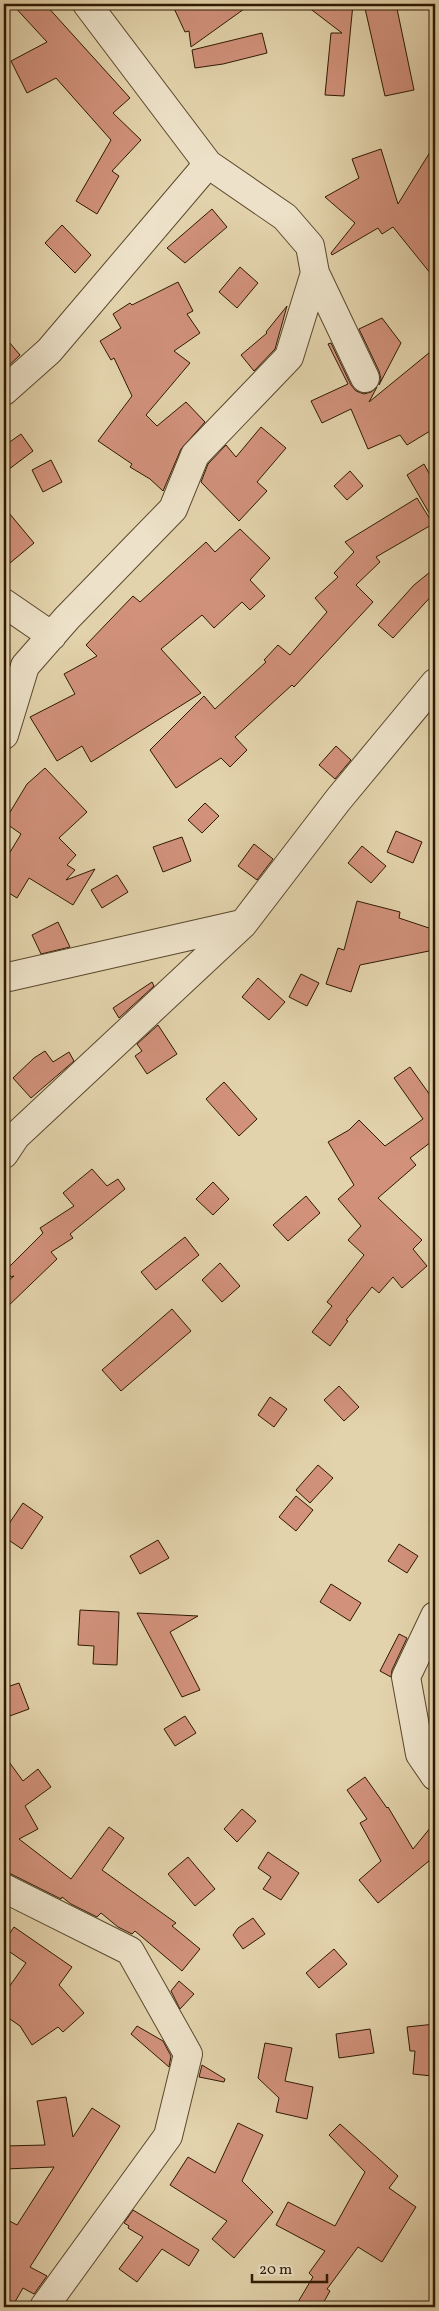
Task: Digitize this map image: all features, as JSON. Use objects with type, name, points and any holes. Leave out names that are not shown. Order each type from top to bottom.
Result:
[{"type":"street","points":[[87,4],[208,164],[285,218],[310,246],[315,273],[365,378]]},
{"type":"street","points":[[4,391],[49,351],[208,164]]},
{"type":"street","points":[[4,735],[25,666],[173,509],[195,455],[289,357],[315,273]]},
{"type":"street","points":[[4,603],[52,636]]},
{"type":"street","points":[[4,1154],[16,1136],[243,924],[338,800],[435,683]]},
{"type":"street","points":[[4,978],[243,924]]},
{"type":"street","points":[[435,1616],[406,1677],[420,1754],[435,1776]]},
{"type":"street","points":[[4,1888],[130,1951],[188,2054],[168,2136],[44,2307]]},
{"type":"building","points":[[12,4],[45,4],[130,98],[113,113],[141,140],[112,171],[119,176],[97,214],[76,201],[111,140],[56,78],[27,93],[11,61],[47,42]]},
{"type":"building","points":[[172,4],[251,4],[191,47],[189,31],[185,32]]},
{"type":"building","points":[[304,4],[353,4],[344,96],[325,95],[331,33],[342,33]]},
{"type":"building","points":[[364,4],[396,4],[414,90],[385,96]]},
{"type":"building","points":[[262,33],[267,53],[223,64],[195,68],[192,50]]},
{"type":"building","points":[[435,144],[435,279],[393,227],[382,234],[378,228],[332,255],[331,253],[355,223],[325,197],[359,178],[352,159],[381,149],[398,204]]},
{"type":"building","points":[[212,209],[227,227],[185,263],[167,248]]},
{"type":"building","points":[[62,225],[91,255],[75,273],[45,243]]},
{"type":"building","points":[[240,267],[258,283],[237,308],[219,292]]},
{"type":"building","points":[[178,282],[193,311],[187,314],[200,333],[174,351],[190,363],[146,415],[157,426],[186,402],[205,422],[181,449],[163,491],[150,479],[130,467],[132,464],[98,441],[132,396],[114,358],[111,360],[100,341],[121,328],[113,314],[130,303],[132,305]]},
{"type":"building","points":[[287,306],[275,349],[254,371],[241,355],[267,333]]},
{"type":"building","points":[[382,318],[401,343],[379,385],[381,379],[379,371],[359,329]]},
{"type":"building","points":[[4,336],[20,355],[4,370]]},
{"type":"building","points":[[331,343],[351,385],[356,391],[364,394],[371,392],[377,387],[369,402],[435,348],[435,428],[407,445],[400,435],[368,449],[351,409],[322,423],[311,401],[348,384],[328,344]]},
{"type":"building","points":[[261,427],[286,448],[257,482],[267,491],[239,521],[201,482],[208,464],[226,445],[236,457]]},
{"type":"building","points":[[21,434],[33,451],[4,473],[4,446]]},
{"type":"building","points":[[51,460],[62,482],[43,492],[32,470]]},
{"type":"building","points":[[424,464],[435,484],[435,523],[407,475]]},
{"type":"building","points":[[350,471],[363,486],[347,500],[334,486]]},
{"type":"building","points":[[417,498],[433,524],[376,557],[380,562],[356,585],[373,602],[294,687],[292,685],[235,737],[247,750],[230,767],[221,758],[176,788],[150,750],[204,696],[215,709],[266,662],[264,660],[278,645],[290,655],[327,612],[315,598],[338,577],[334,573],[354,552],[345,542]]},
{"type":"building","points":[[4,507],[34,543],[4,568]]},
{"type":"building","points":[[240,529],[270,558],[250,580],[265,596],[250,610],[242,602],[214,628],[202,615],[161,649],[201,693],[91,762],[82,746],[57,761],[30,717],[75,694],[64,674],[97,656],[86,645],[133,596],[140,602],[206,542],[215,552]]},
{"type":"building","points":[[435,568],[435,592],[393,638],[378,625],[414,585]]},
{"type":"building","points":[[336,746],[351,760],[335,779],[319,765]]},
{"type":"building","points":[[45,768],[87,812],[59,838],[76,855],[67,865],[75,870],[66,880],[95,869],[73,905],[29,878],[17,898],[4,890],[4,862],[21,834],[4,822],[27,784]]},
{"type":"building","points":[[205,803],[219,816],[202,833],[188,820]]},
{"type":"building","points":[[396,831],[422,842],[413,863],[387,852]]},
{"type":"building","points":[[182,837],[191,861],[163,872],[153,847]]},
{"type":"building","points":[[254,844],[273,859],[257,880],[238,866]]},
{"type":"building","points":[[362,846],[386,866],[371,883],[348,863]]},
{"type":"building","points":[[117,875],[128,892],[102,908],[91,890]]},
{"type":"building","points":[[357,901],[400,912],[399,918],[435,930],[435,933],[429,951],[360,965],[351,992],[326,984],[338,948],[344,950]]},
{"type":"building","points":[[58,922],[70,947],[41,954],[32,935]]},
{"type":"building","points":[[301,974],[319,983],[307,1006],[289,997]]},
{"type":"building","points":[[258,978],[285,1002],[269,1020],[242,997]]},
{"type":"building","points":[[152,982],[154,986],[119,1018],[113,1008]]},
{"type":"building","points":[[158,1025],[177,1054],[147,1074],[135,1056],[142,1051],[137,1044]]},
{"type":"building","points":[[45,1051],[53,1062],[69,1052],[74,1061],[31,1098],[13,1078],[34,1058]]},
{"type":"building","points":[[410,1067],[435,1102],[435,1139],[410,1158],[416,1165],[378,1198],[422,1240],[413,1249],[427,1266],[402,1288],[393,1277],[379,1293],[372,1287],[346,1320],[348,1321],[330,1346],[312,1332],[332,1306],[327,1302],[364,1255],[348,1240],[361,1226],[338,1199],[354,1185],[328,1142],[349,1130],[359,1120],[385,1146],[423,1119],[394,1078]]},
{"type":"building","points":[[224,1082],[257,1119],[239,1136],[206,1099]]},
{"type":"building","points":[[92,1169],[107,1186],[118,1179],[125,1189],[70,1234],[73,1238],[51,1252],[57,1259],[4,1310],[4,1284],[14,1276],[11,1277],[6,1270],[43,1233],[40,1228],[74,1206],[63,1193]]},
{"type":"building","points":[[213,1182],[229,1199],[213,1215],[196,1199]]},
{"type":"building","points":[[306,1196],[320,1213],[288,1241],[273,1225]]},
{"type":"building","points":[[185,1237],[199,1255],[156,1290],[141,1272]]},
{"type":"building","points":[[220,1263],[240,1286],[222,1302],[202,1280]]},
{"type":"building","points":[[172,1309],[191,1331],[121,1391],[102,1370]]},
{"type":"building","points":[[339,1386],[359,1407],[344,1421],[324,1400]]},
{"type":"building","points":[[270,1397],[287,1409],[274,1427],[258,1415]]},
{"type":"building","points":[[318,1465],[333,1478],[310,1503],[296,1490]]},
{"type":"building","points":[[296,1496],[313,1510],[296,1531],[279,1517]]},
{"type":"building","points":[[23,1503],[43,1517],[22,1549],[4,1537],[4,1531]]},
{"type":"building","points":[[158,1540],[169,1558],[140,1574],[130,1556]]},
{"type":"building","points":[[399,1544],[418,1556],[407,1573],[388,1561]]},
{"type":"building","points":[[331,1584],[361,1603],[350,1621],[320,1602]]},
{"type":"building","points":[[80,1610],[119,1612],[117,1665],[93,1664],[94,1646],[78,1645]]},
{"type":"building","points":[[137,1613],[198,1616],[170,1632],[200,1690],[182,1697]]},
{"type":"building","points":[[399,1634],[407,1638],[392,1670],[391,1677],[380,1671]]},
{"type":"building","points":[[19,1683],[29,1709],[4,1718],[4,1688]]},
{"type":"building","points":[[185,1716],[196,1733],[175,1746],[164,1729]]},
{"type":"building","points":[[4,1755],[23,1781],[38,1769],[51,1787],[25,1806],[38,1829],[19,1839],[71,1879],[109,1827],[124,1838],[102,1870],[176,1923],[172,1926],[200,1949],[182,1971],[135,1931],[132,1934],[118,1927],[101,1913],[97,1917],[71,1904],[62,1897],[61,1899],[4,1872]]},
{"type":"building","points":[[365,1777],[388,1807],[413,1849],[435,1822],[435,1856],[378,1903],[359,1880],[381,1861],[360,1823],[367,1819],[347,1790]]},
{"type":"building","points":[[242,1809],[256,1821],[237,1842],[224,1829]]},
{"type":"building","points":[[268,1852],[299,1873],[281,1900],[263,1889],[271,1877],[258,1868]]},
{"type":"building","points":[[188,1857],[215,1889],[195,1906],[168,1874]]},
{"type":"building","points":[[253,1918],[265,1934],[243,1949],[233,1935],[238,1928]]},
{"type":"building","points":[[14,1927],[72,1967],[59,1985],[84,2013],[63,2032],[58,2027],[32,2045],[20,2026],[4,2015],[4,1994],[26,1963],[4,1948],[4,1942]]},
{"type":"building","points":[[334,1949],[347,1964],[319,1988],[306,1973]]},
{"type":"building","points":[[179,1981],[194,1994],[180,2009],[171,1991]]},
{"type":"building","points":[[435,2024],[432,2076],[413,2074],[415,2051],[410,2051],[407,2027]]},
{"type":"building","points":[[137,2026],[163,2041],[171,2056],[169,2067],[131,2034]]},
{"type":"building","points":[[370,2029],[374,2053],[339,2058],[336,2034]]},
{"type":"building","points":[[265,2043],[292,2048],[285,2081],[313,2087],[307,2119],[276,2112],[279,2098],[258,2078]]},
{"type":"building","points":[[202,2065],[225,2079],[224,2082],[199,2077]]},
{"type":"building","points":[[66,2097],[73,2137],[92,2108],[120,2126],[30,2267],[47,2276],[34,2294],[23,2288],[12,2307],[4,2307],[4,2218],[17,2225],[54,2167],[5,2169],[4,2146],[45,2145],[37,2101]]},
{"type":"building","points":[[238,2123],[263,2135],[242,2181],[273,2212],[234,2258],[212,2239],[227,2221],[170,2185],[188,2157],[215,2173]]},
{"type":"building","points":[[340,2124],[398,2176],[389,2188],[416,2207],[382,2262],[358,2247],[327,2289],[330,2291],[321,2307],[295,2307],[313,2277],[309,2273],[325,2251],[276,2225],[288,2202],[335,2226],[365,2172],[329,2135]]},
{"type":"building","points":[[133,2210],[199,2250],[189,2266],[162,2249],[137,2282],[119,2269],[143,2237],[128,2228],[129,2226],[124,2223]]}]
